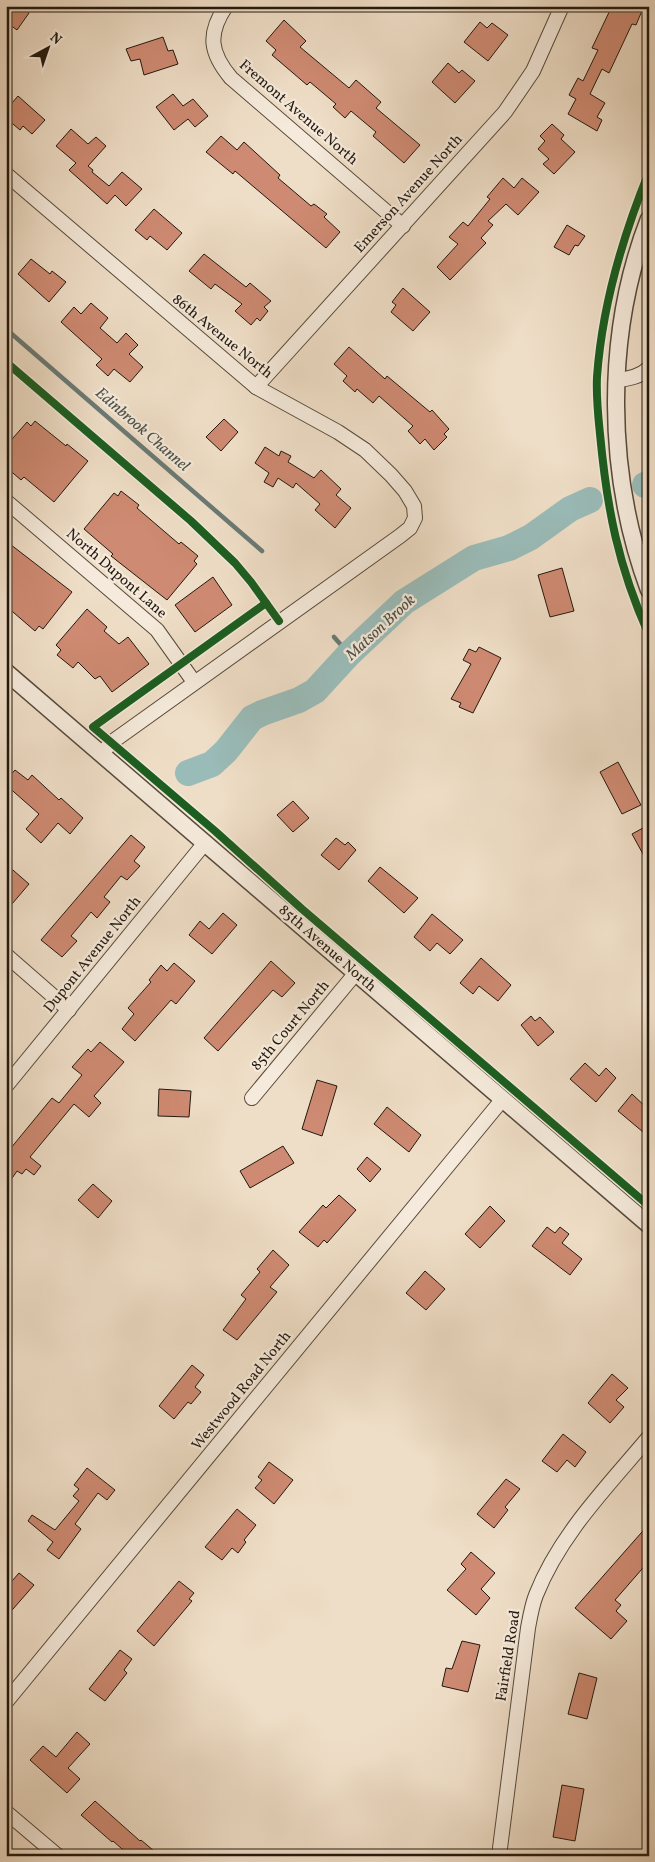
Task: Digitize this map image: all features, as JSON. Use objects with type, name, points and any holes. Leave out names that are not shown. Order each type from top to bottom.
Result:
[{"type":"street","name":"Fremont Avenue North","points":[[226,6],[218,18],[213,34],[213,50],[220,65],[231,78],[402,226]]},
{"type":"street","name":"Emerson Avenue North","points":[[256,387],[490,130],[518,95],[536,64],[562,6]]},
{"type":"street","name":"86th Avenue North","points":[[6,174],[256,387],[338,432],[365,450],[391,475],[405,491],[414,506],[415,518],[410,528],[194,682]]},
{"type":"street","points":[[649,219],[634,266],[626,301],[616,380],[618,443],[622,481],[632,537],[649,590]]},
{"type":"street","points":[[616,380],[644,373],[649,368]]},
{"type":"street","name":"North Dupont Lane","points":[[6,501],[158,630],[194,682]]},
{"type":"street","name":"85th Avenue North","points":[[6,672],[649,1225]]},
{"type":"street","points":[[101,754],[112,742],[194,682]]},
{"type":"street","name":"Dupont Avenue North","points":[[6,1086],[204,844]]},
{"type":"street","points":[[6,956],[69,1010]]},
{"type":"street","name":"85th Court North","points":[[252,1098],[356,974]]},
{"type":"street","name":"Westwood Road North","points":[[6,1702],[502,1100]]},
{"type":"street","name":"Fairfield Road","points":[[499,1856],[528,1628],[536,1596],[550,1565],[570,1533],[649,1437]]},
{"type":"street","points":[[6,1812],[58,1856]]},
{"type":"building","points":[[6,6],[20,6],[29,13],[17,30],[6,22]]},
{"type":"building","points":[[612,6],[644,6],[636,25],[632,24],[609,73],[602,69],[590,94],[605,103],[597,117],[602,120],[597,131],[568,114],[576,99],[569,95],[578,78],[583,81],[598,50],[592,48]]},
{"type":"building","points":[[284,20],[306,41],[300,47],[349,88],[356,80],[381,102],[376,108],[420,145],[404,163],[373,136],[376,132],[351,111],[345,118],[333,107],[336,104],[310,82],[307,85],[272,55],[276,50],[266,41]]},
{"type":"building","points":[[480,22],[487,28],[492,23],[508,35],[488,61],[464,42]]},
{"type":"building","points":[[163,37],[168,51],[173,50],[178,64],[144,75],[140,59],[131,61],[126,49]]},
{"type":"building","points":[[448,63],[459,73],[462,70],[475,81],[455,103],[432,82]]},
{"type":"building","points":[[173,94],[183,106],[193,99],[208,116],[195,127],[188,119],[174,130],[156,107]]},
{"type":"building","points":[[18,96],[45,120],[32,134],[23,126],[20,130],[6,118],[6,110]]},
{"type":"building","points":[[552,124],[564,135],[561,139],[575,152],[554,174],[543,164],[549,159],[538,149],[545,141],[540,136]]},
{"type":"building","points":[[71,129],[88,144],[96,137],[106,146],[88,166],[93,170],[92,172],[109,186],[122,172],[142,189],[126,206],[115,195],[107,204],[69,170],[76,163],[56,146]]},
{"type":"building","points":[[221,136],[237,150],[244,142],[280,175],[278,178],[311,206],[314,204],[327,214],[324,217],[340,232],[326,248],[235,171],[233,174],[206,152]]},
{"type":"building","points":[[503,178],[514,188],[522,178],[539,192],[518,215],[506,204],[488,221],[493,225],[481,238],[486,243],[450,280],[437,267],[458,244],[449,237],[463,222],[468,226],[490,199],[487,197]]},
{"type":"building","points":[[154,209],[182,233],[167,250],[150,236],[147,240],[135,230]]},
{"type":"building","points":[[567,225],[585,236],[578,246],[575,245],[569,255],[554,247]]},
{"type":"building","points":[[204,254],[246,287],[250,283],[271,301],[264,307],[268,311],[260,321],[257,318],[251,325],[235,311],[242,304],[215,284],[211,289],[189,271]]},
{"type":"building","points":[[31,259],[50,274],[52,271],[66,282],[49,302],[18,274]]},
{"type":"building","points":[[403,288],[430,312],[413,331],[391,312],[396,305],[392,302]]},
{"type":"building","points":[[91,303],[108,318],[100,328],[117,343],[126,333],[138,345],[129,354],[143,367],[130,382],[114,369],[108,376],[96,365],[102,359],[61,322],[74,307],[81,314]]},
{"type":"building","points":[[349,347],[385,379],[387,376],[430,412],[432,410],[449,429],[444,434],[447,437],[434,450],[425,439],[420,444],[408,431],[413,426],[379,396],[373,403],[357,389],[355,392],[343,381],[347,376],[334,364]]},
{"type":"building","points":[[224,419],[238,432],[221,451],[206,437]]},
{"type":"building","points":[[35,421],[88,461],[54,502],[24,477],[21,480],[6,467],[6,446],[27,422],[31,426]]},
{"type":"building","points":[[265,447],[279,456],[281,451],[291,456],[288,462],[314,478],[321,470],[341,489],[336,495],[351,508],[335,528],[315,510],[320,504],[296,483],[293,488],[278,478],[273,487],[264,482],[269,473],[255,463]]},
{"type":"building","points":[[121,491],[139,505],[137,508],[179,544],[181,542],[198,556],[194,561],[197,564],[167,600],[111,556],[113,554],[84,529],[114,493],[118,496]]},
{"type":"building","points":[[6,541],[72,592],[43,629],[39,626],[35,631],[6,606]]},
{"type":"building","points":[[562,568],[574,611],[550,617],[538,575]]},
{"type":"building","points":[[213,577],[232,605],[195,632],[175,605]]},
{"type":"building","points":[[87,609],[107,627],[104,631],[119,644],[128,637],[149,664],[112,692],[100,676],[95,679],[78,662],[73,668],[57,655],[61,650],[56,645]]},
{"type":"building","points":[[479,647],[501,658],[473,713],[459,707],[461,703],[451,699],[471,664],[463,660],[469,649],[476,652]]},
{"type":"building","points":[[618,762],[641,805],[622,814],[600,772]]},
{"type":"building","points":[[15,770],[28,780],[32,775],[59,800],[61,798],[83,818],[70,834],[58,823],[41,843],[26,829],[39,814],[6,785],[6,780]]},
{"type":"building","points":[[293,801],[309,818],[293,832],[277,815]]},
{"type":"building","points":[[643,828],[649,838],[649,865],[632,834]]},
{"type":"building","points":[[131,835],[145,847],[134,861],[140,866],[127,880],[121,876],[104,897],[110,902],[97,918],[91,912],[71,936],[77,941],[62,957],[41,940]]},
{"type":"building","points":[[336,838],[345,845],[348,842],[356,850],[339,870],[321,855]]},
{"type":"building","points":[[6,864],[29,884],[6,911]]},
{"type":"building","points":[[380,867],[418,898],[404,913],[368,881]]},
{"type":"building","points":[[223,913],[237,925],[212,954],[189,935],[200,921],[209,929]]},
{"type":"building","points":[[432,914],[463,940],[450,954],[437,943],[430,951],[414,937]]},
{"type":"building","points":[[481,958],[511,985],[498,1001],[479,986],[473,994],[460,983]]},
{"type":"building","points":[[271,961],[295,983],[282,997],[273,990],[218,1051],[204,1038]]},
{"type":"building","points":[[174,963],[195,981],[176,1004],[171,1000],[135,1041],[122,1029],[134,1014],[128,1008],[151,982],[149,980],[161,965],[167,971]]},
{"type":"building","points":[[531,1016],[535,1021],[540,1017],[554,1032],[538,1046],[521,1025]]},
{"type":"building","points":[[100,1042],[124,1062],[94,1096],[101,1103],[89,1117],[74,1104],[30,1157],[41,1166],[34,1175],[26,1169],[22,1174],[17,1171],[6,1187],[6,1154],[52,1098],[59,1103],[82,1075],[72,1067],[88,1049],[91,1052]]},
{"type":"building","points":[[585,1063],[599,1076],[606,1068],[616,1078],[596,1102],[570,1079]]},
{"type":"building","points":[[317,1080],[337,1086],[322,1136],[302,1129]]},
{"type":"building","points":[[159,1089],[191,1091],[189,1117],[158,1116]]},
{"type":"building","points":[[632,1094],[649,1110],[649,1137],[618,1111]]},
{"type":"building","points":[[387,1107],[421,1135],[409,1152],[374,1124]]},
{"type":"building","points":[[283,1146],[294,1163],[250,1188],[240,1171]]},
{"type":"building","points":[[367,1157],[381,1169],[370,1182],[357,1169]]},
{"type":"building","points":[[93,1184],[112,1201],[98,1218],[78,1200]]},
{"type":"building","points":[[339,1195],[356,1210],[327,1243],[324,1240],[318,1247],[299,1232],[323,1205],[326,1208]]},
{"type":"building","points":[[490,1206],[505,1221],[480,1248],[465,1234]]},
{"type":"building","points":[[547,1227],[555,1233],[560,1227],[569,1234],[562,1243],[582,1259],[570,1275],[532,1246]]},
{"type":"building","points":[[273,1250],[289,1265],[270,1287],[277,1292],[237,1340],[223,1330],[246,1299],[241,1295],[260,1272],[257,1269]]},
{"type":"building","points":[[425,1271],[445,1289],[426,1310],[406,1293]]},
{"type":"building","points":[[192,1365],[204,1375],[195,1387],[201,1392],[191,1404],[188,1402],[174,1419],[159,1406]]},
{"type":"building","points":[[612,1374],[628,1388],[616,1400],[624,1407],[610,1423],[588,1403]]},
{"type":"building","points":[[563,1434],[586,1452],[575,1467],[567,1460],[557,1472],[542,1461]]},
{"type":"building","points":[[269,1462],[293,1480],[274,1504],[255,1488],[262,1480],[258,1477]]},
{"type":"building","points":[[87,1468],[115,1490],[107,1500],[98,1493],[75,1524],[81,1529],[59,1559],[47,1550],[53,1542],[28,1521],[32,1515],[55,1530],[79,1501],[73,1496],[79,1489],[74,1485]]},
{"type":"building","points":[[506,1479],[520,1489],[505,1507],[508,1510],[494,1528],[477,1514]]},
{"type":"building","points":[[237,1509],[256,1525],[244,1540],[246,1542],[238,1553],[232,1548],[222,1560],[205,1547]]},
{"type":"building","points":[[649,1524],[649,1561],[615,1600],[621,1605],[616,1611],[627,1621],[611,1639],[575,1608]]},
{"type":"building","points":[[471,1552],[495,1573],[481,1589],[490,1598],[476,1615],[447,1590],[466,1569],[461,1564]]},
{"type":"building","points":[[19,1573],[34,1585],[6,1617],[6,1588]]},
{"type":"building","points":[[179,1581],[194,1593],[189,1599],[192,1601],[154,1646],[137,1631]]},
{"type":"building","points":[[462,1641],[480,1645],[468,1692],[442,1686],[446,1668],[452,1669]]},
{"type":"building","points":[[120,1650],[132,1659],[124,1670],[127,1673],[105,1701],[89,1689]]},
{"type":"building","points":[[579,1673],[597,1678],[587,1719],[568,1714]]},
{"type":"building","points":[[77,1732],[90,1744],[68,1768],[80,1779],[67,1793],[30,1760],[43,1746],[56,1757]]},
{"type":"building","points":[[562,1785],[584,1789],[575,1841],[553,1837]]},
{"type":"building","points":[[95,1801],[160,1856],[130,1856],[112,1842],[81,1815]]},
{"type":"waterway","name":"Edinbrook Channel","points":[[6,329],[262,551]]},
{"type":"waterway","name":"Matson Brook","points":[[645,485],[649,483]]},
{"type":"waterway","name":"Matson Brook","points":[[188,773],[212,764],[226,751],[252,718],[299,700],[315,691],[349,654],[404,602],[474,558],[509,548],[531,537],[570,509],[590,500]]},
{"type":"waterway","points":[[334,637],[349,654]]},
{"type":"cycle path","points":[[649,172],[630,222],[615,273],[603,325],[597,377],[598,413],[610,512],[629,585],[649,635]]},
{"type":"cycle path","points":[[6,362],[191,521],[235,563],[279,621]]},
{"type":"cycle path","points":[[266,603],[93,727],[649,1206]]}]
